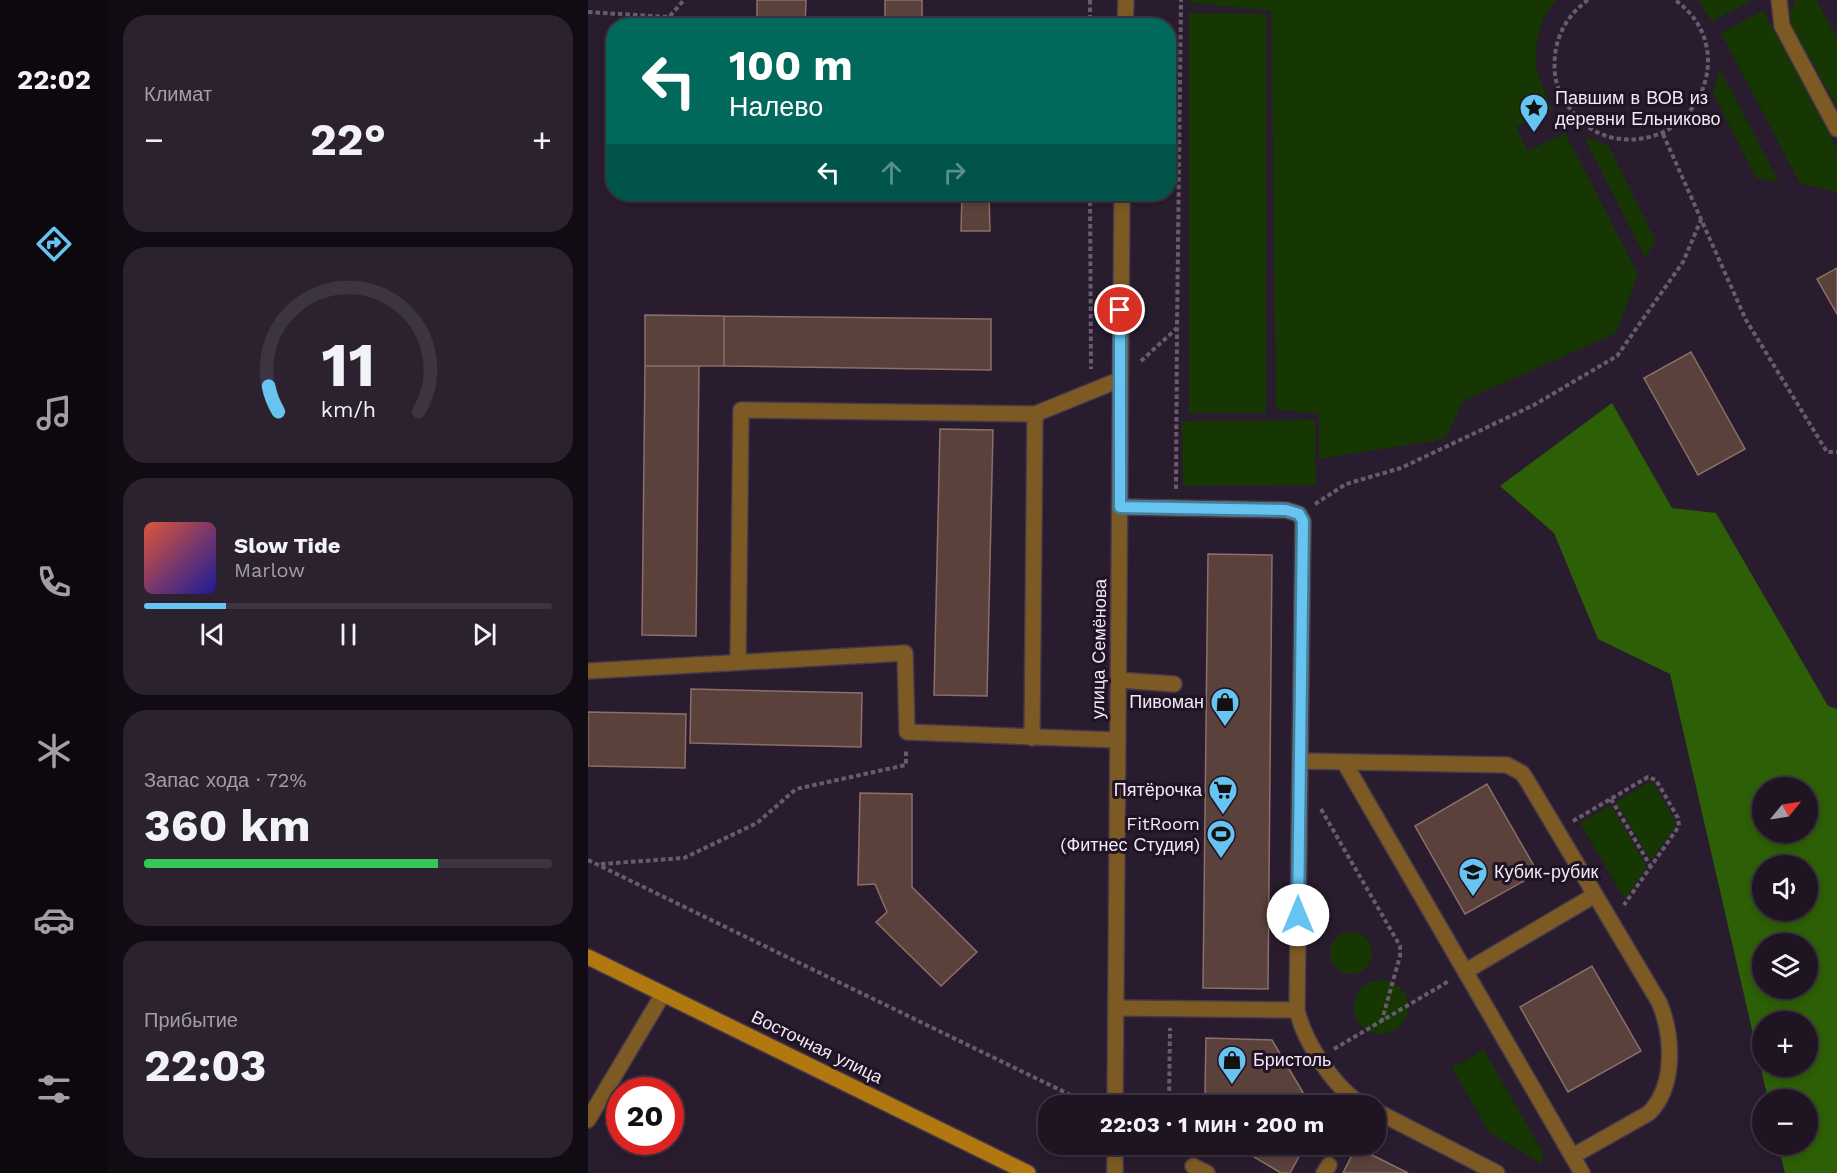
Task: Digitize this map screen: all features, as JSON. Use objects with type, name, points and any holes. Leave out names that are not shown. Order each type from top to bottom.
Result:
[{"type":"main road","name":"Восточная улица","points":[[588,957],[1028,1173]]},
{"type":"street","points":[[1125,18],[1126,0]]},
{"type":"street","points":[[1779,0],[1782,26],[1837,129]]},
{"type":"street","name":"улица Семёнова","points":[[1115,1095],[1122,201]]},
{"type":"street","points":[[738,661],[741,410],[1035,414],[1119,380]]},
{"type":"street","points":[[1032,738],[1035,414]]},
{"type":"street","points":[[1120,507],[1286,510],[1299,514],[1303,521],[1297,1010],[1305,1031],[1320,1057],[1341,1089],[1349,1095]]},
{"type":"street","points":[[588,671],[905,653],[907,732],[1117,740]]},
{"type":"street","points":[[1118,680],[1174,684]]},
{"type":"street","points":[[1300,761],[1498,764],[1515,767],[1528,782],[1663,1012],[1669,1044],[1666,1086],[1658,1104],[1649,1113],[1573,1156]]},
{"type":"street","points":[[1344,762],[1582,1173]]},
{"type":"street","points":[[1466,971],[1595,895]]},
{"type":"street","points":[[588,1120],[663,994]]},
{"type":"street","points":[[1116,1008],[1297,1010]]},
{"type":"street","points":[[1386,1116],[1497,1173]]},
{"type":"street","points":[[1115,1155],[1115,1173]]},
{"type":"street","points":[[1192,1166],[1207,1173]]},
{"type":"path","points":[[588,12],[669,17],[684,0]]},
{"type":"path","points":[[1090,0],[1090,18]]},
{"type":"path","points":[[1176,508],[1181,0]]},
{"type":"path","points":[[1588,0],[1575,9],[1561,31],[1554,57],[1556,84],[1568,108],[1587,127],[1611,138],[1637,141],[1663,134],[1685,119],[1700,98],[1708,72],[1706,45],[1695,21],[1675,0]]},
{"type":"path","points":[[1663,134],[1746,320],[1827,452],[1837,452]]},
{"type":"path","points":[[1090,201],[1091,391]]},
{"type":"path","points":[[1299,514],[1346,484],[1401,468],[1534,405],[1617,356],[1683,262],[1701,220]]},
{"type":"path","points":[[1119,380],[1177,328]]},
{"type":"path","points":[[598,864],[684,858],[757,824],[796,789],[906,765],[907,732]]},
{"type":"path","points":[[1557,830],[1648,777],[1656,780],[1679,823],[1612,923]]},
{"type":"path","points":[[1611,799],[1651,867]]},
{"type":"path","points":[[1317,801],[1400,946],[1400,956],[1382,1020]]},
{"type":"path","points":[[588,860],[1070,1095]]},
{"type":"path","points":[[1320,1057],[1466,971]]},
{"type":"path","points":[[1169,1095],[1170,1008]]},
{"type":"green space","points":[[1190,0],[1557,0],[1542,23],[1536,52],[1538,75],[1552,110],[1516,127],[1528,151],[1565,133],[1638,274],[1616,333],[1463,401],[1445,439],[1319,459],[1319,414],[1276,409],[1271,11],[1189,2]]},
{"type":"green space","points":[[1698,0],[1752,0],[1712,21]]},
{"type":"green space","points":[[1796,0],[1816,0],[1837,38],[1837,107],[1792,26],[1790,11]]},
{"type":"green space","points":[[1763,11],[1837,148],[1837,192],[1800,183],[1721,33]]},
{"type":"green space","points":[[1189,13],[1266,14],[1266,413],[1189,413]]},
{"type":"green space","points":[[1720,69],[1779,182],[1756,178],[1713,93]]},
{"type":"green space","points":[[1584,137],[1608,145],[1655,240],[1646,258]]},
{"type":"green space","points":[[1612,403],[1672,508],[1716,513],[1828,706],[1837,709],[1837,1173],[1785,1173],[1780,1155],[1818,1155],[1818,1089],[1766,1089],[1763,1077],[1818,1077],[1818,1011],[1752,1011],[1752,1030],[1670,674],[1598,639],[1554,533],[1500,486]]},
{"type":"green space","points":[[1315,420],[1316,485],[1183,486],[1182,421]]},
{"type":"green space","points":[[1652,781],[1677,824],[1651,861],[1616,802]]},
{"type":"green space","points":[[1611,805],[1647,867],[1625,899],[1580,823]]},
{"type":"green space","points":[[1351,932],[1366,938],[1372,953],[1366,968],[1351,974],[1336,968],[1330,953],[1336,938]]},
{"type":"green space","points":[[1381,980],[1391,982],[1400,988],[1406,997],[1408,1007],[1406,1017],[1400,1026],[1391,1032],[1381,1034],[1371,1032],[1362,1026],[1356,1017],[1354,1007],[1356,997],[1362,988],[1371,982]]},
{"type":"green space","points":[[1484,1050],[1543,1153],[1542,1164],[1489,1132],[1452,1068]]},
{"type":"building","points":[[757,0],[806,0],[805,18],[757,18]]},
{"type":"building","points":[[885,0],[922,0],[922,18],[885,18]]},
{"type":"building","points":[[962,201],[989,201],[990,231],[961,231]]},
{"type":"building","points":[[1837,268],[1837,314],[1817,279]]},
{"type":"building","points":[[645,315],[724,316],[724,366],[645,366]]},
{"type":"building","points":[[724,316],[991,319],[991,370],[724,366]]},
{"type":"building","points":[[1691,352],[1745,449],[1698,475],[1644,378]]},
{"type":"building","points":[[645,366],[699,366],[696,636],[642,635]]},
{"type":"building","points":[[940,429],[993,430],[987,696],[934,695]]},
{"type":"building","points":[[1208,554],[1272,555],[1268,989],[1203,988]]},
{"type":"building","points":[[691,689],[862,693],[861,747],[690,743]]},
{"type":"building","points":[[588,712],[686,714],[685,768],[588,766]]},
{"type":"building","points":[[1487,784],[1538,873],[1465,914],[1415,826]]},
{"type":"building","points":[[860,793],[912,794],[912,887],[977,952],[941,986],[876,922],[887,912],[875,884],[858,885]]},
{"type":"building","points":[[1592,966],[1641,1051],[1568,1092],[1520,1007]]},
{"type":"building","points":[[1206,1038],[1272,1040],[1304,1095],[1206,1095]]},
{"type":"building","points":[[1251,1155],[1300,1155],[1290,1173],[1281,1173]]},
{"type":"building","points":[[1352,1155],[1372,1155],[1408,1173],[1343,1173]]},
{"type":"place","name":"Павшим в ВОВ из деревни Ельниково","points":[[1534,134]]},
{"type":"place","name":"Пивоман","points":[[1225,728]]},
{"type":"place","name":"Пятёрочка","points":[[1223,816]]},
{"type":"place","name":"FitRoom (Фитнес Студия)","points":[[1221,860]]},
{"type":"place","name":"Кубик-рубик","points":[[1473,898]]},
{"type":"place","name":"Бристоль","points":[[1232,1086]]},
{"type":"route","points":[[1120,310],[1120,507],[1292,510],[1299,514],[1303,521],[1298,915]]}]
